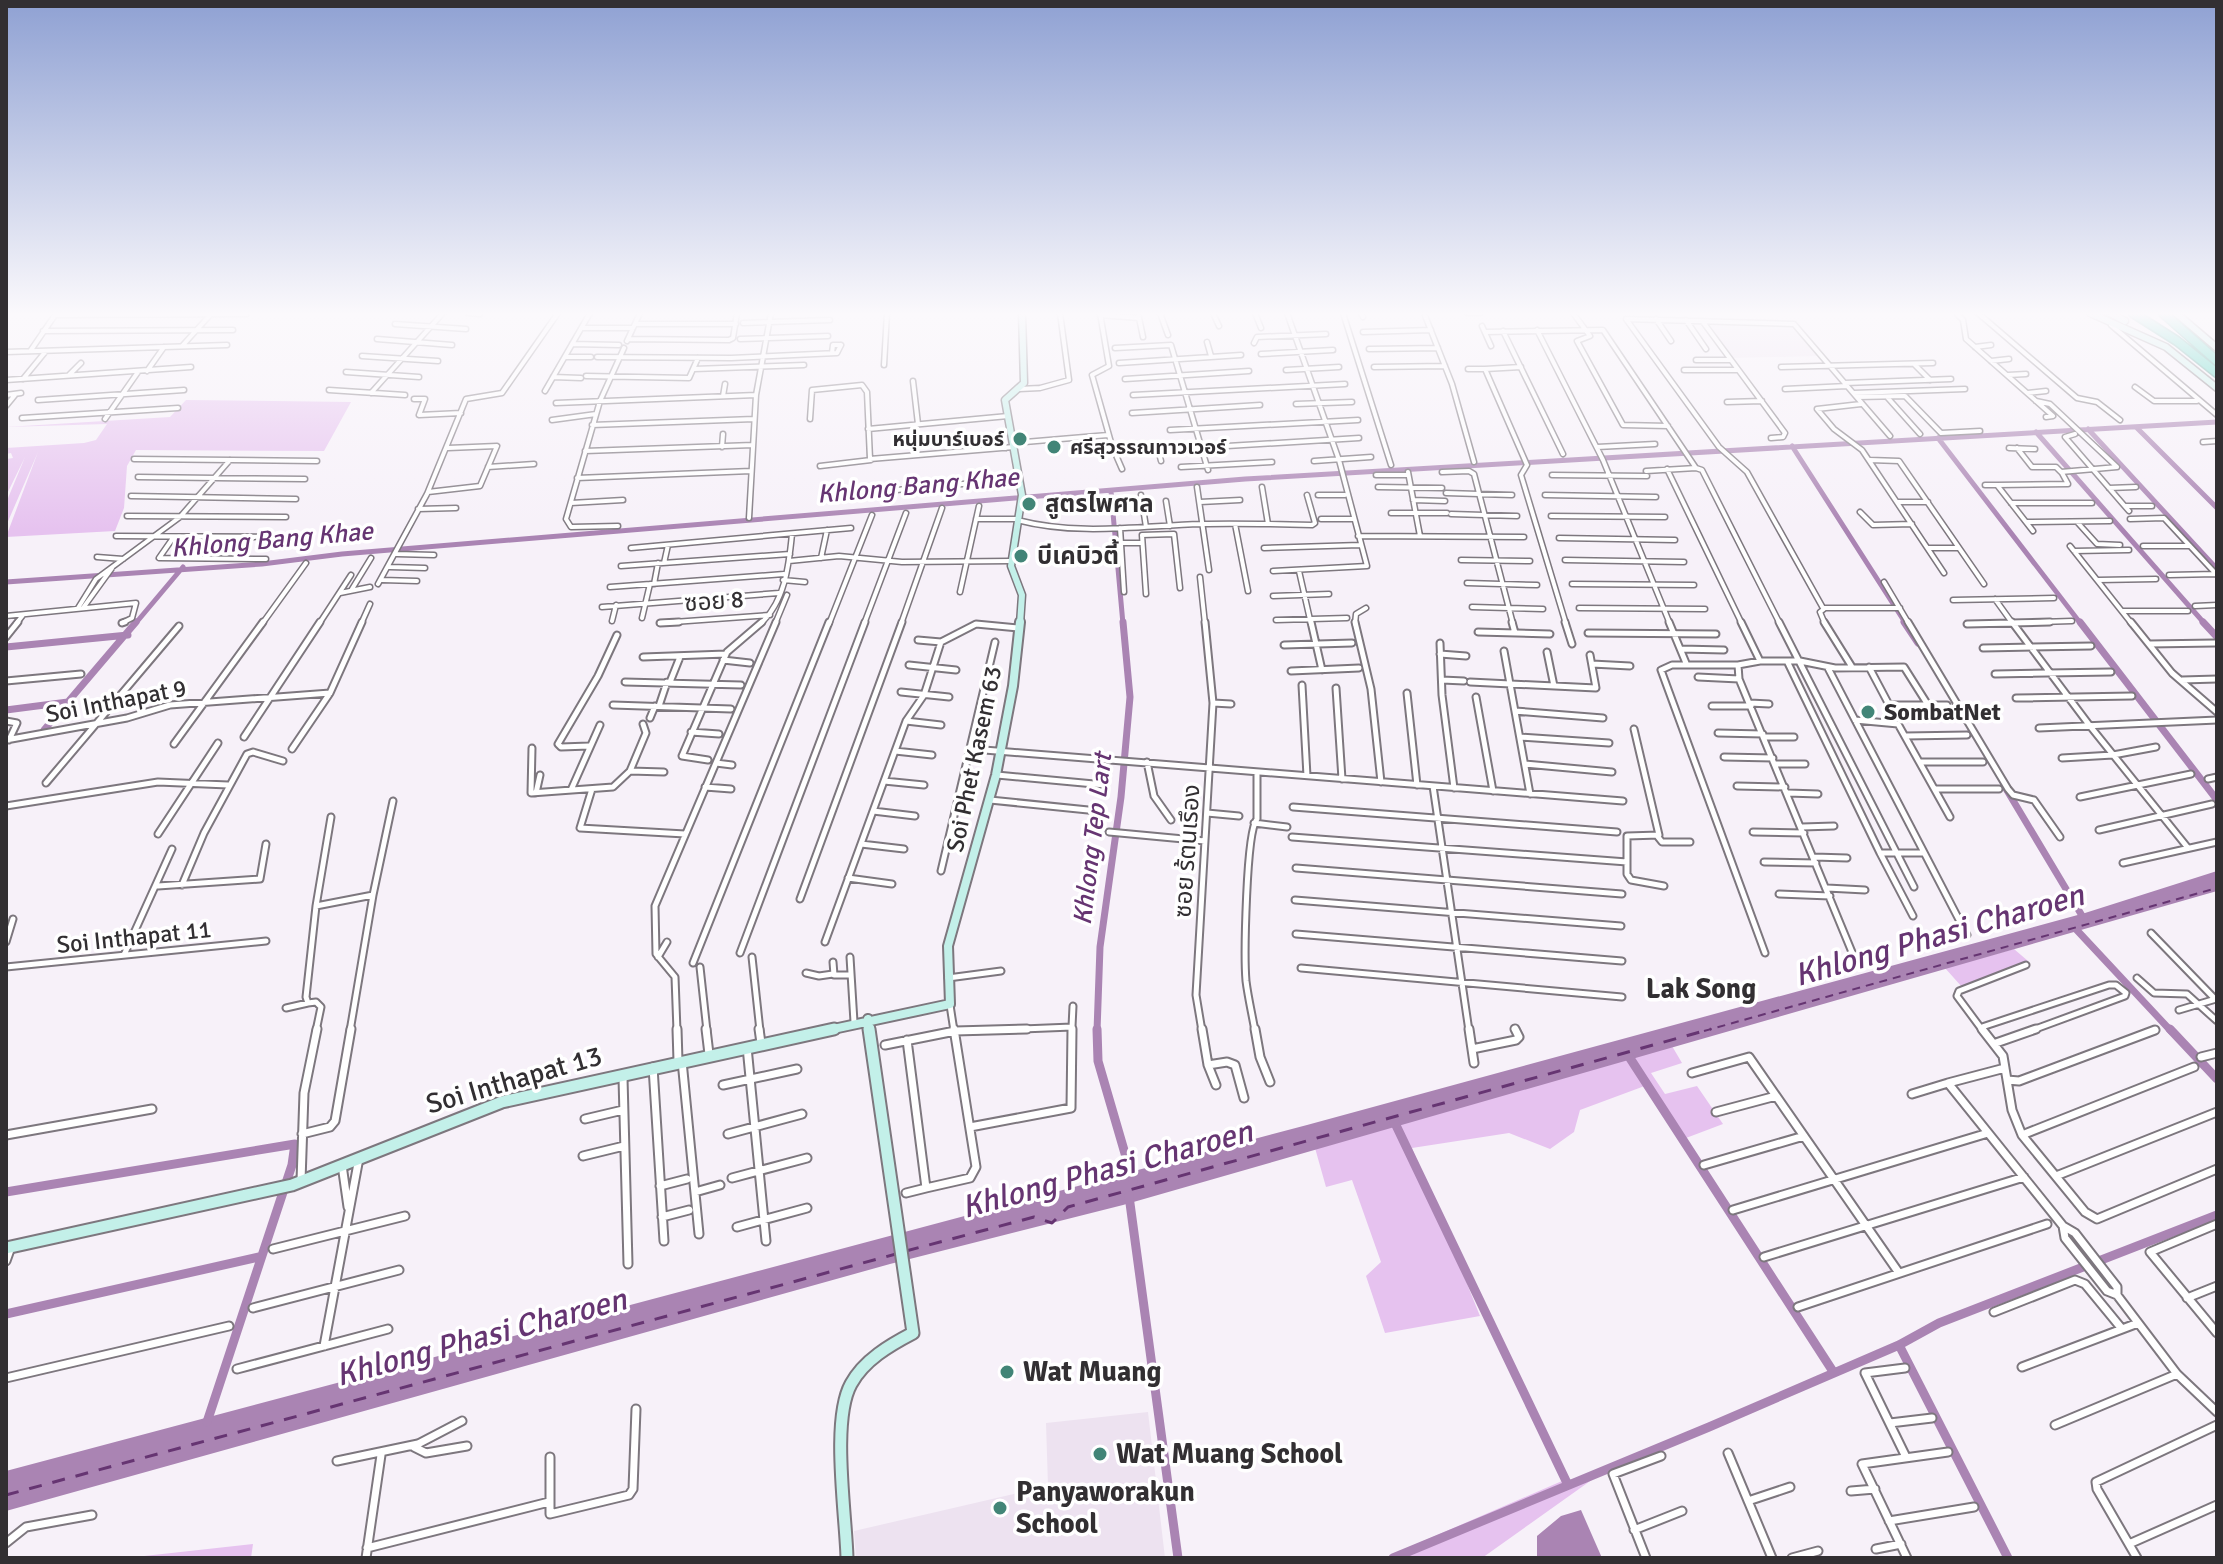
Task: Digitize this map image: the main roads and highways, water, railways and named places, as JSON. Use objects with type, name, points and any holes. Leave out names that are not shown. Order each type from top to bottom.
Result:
[{"type":"waterway","name":"Khlong Bang Khae","points":[[2088,430],[2217,422]]},
{"type":"waterway","points":[[2136,427],[2217,508]]},
{"type":"waterway","name":"Khlong Bang Khae","points":[[2037,433],[2088,430]]},
{"type":"waterway","points":[[2088,430],[2217,569]]},
{"type":"waterway","name":"Khlong Bang Khae","points":[[1938,438],[2037,433]]},
{"type":"waterway","points":[[2037,433],[2205,624]]},
{"type":"waterway","name":"Khlong Bang Khae","points":[[1793,447],[1938,438]]},
{"type":"waterway","points":[[1938,438],[2081,624]]},
{"type":"waterway","name":"Khlong Bang Khae","points":[[181,570],[1245,479],[1793,447]]},
{"type":"waterway","points":[[1793,447],[1906,624]]},
{"type":"waterway","name":"Khlong Tep Lart","points":[[1111,491],[1123,624]]},
{"type":"waterway","name":"Khlong Bang Khae","points":[[6,582],[181,570]]},
{"type":"waterway","points":[[135,624],[181,570]]},
{"type":"waterway","points":[[125,635],[136,622]]},
{"type":"waterway","name":"Khlong Tep Lart","points":[[1097,1030],[1100,947],[1121,797],[1130,697],[1123,622]]},
{"type":"waterway","points":[[1904,622],[1918,643]]},
{"type":"waterway","points":[[2080,622],[2217,800]]},
{"type":"waterway","points":[[2203,622],[2217,637]]},
{"type":"waterway","points":[[6,647],[125,635]]},
{"type":"waterway","points":[[68,702],[125,635]]},
{"type":"waterway","points":[[6,710],[68,702]]},
{"type":"waterway","points":[[44,730],[68,702]]},
{"type":"waterway","name":"Khlong Phasi Charoen","points":[[2005,787],[2084,919]]},
{"type":"waterway","name":"Khlong Phasi Charoen","points":[[2073,926],[2171,1031]]},
{"type":"waterway","points":[[2170,1029],[2217,1079]]},
{"type":"waterway","name":"Khlong Tep Lart","points":[[1097,1030],[1098,1061],[1133,1181]]},
{"type":"waterway","points":[[1626,1052],[1834,1373]]},
{"type":"waterway","points":[[1393,1119],[1568,1485]]},
{"type":"waterway","points":[[6,1192],[295,1144],[292,1165],[207,1422]]},
{"type":"waterway","name":"Khlong Phasi Charoen","points":[[1129,1196],[1178,1558]]},
{"type":"waterway","points":[[1899,1345],[1939,1323],[2217,1215]]},
{"type":"waterway","points":[[6,1314],[259,1257]]},
{"type":"waterway","points":[[1393,1558],[1899,1345]]},
{"type":"waterway","points":[[1899,1345],[2008,1558]]},
{"type":"place","name":"หนุ่มบาร์เบอร์","points":[[1020,439]]},
{"type":"place","name":"ศรีสุวรรณทาวเวอร์","points":[[1054,447]]},
{"type":"place","name":"สูตรไพศาล","points":[[1029,504]]},
{"type":"place","name":"บีเคบิวตี้","points":[[1021,556]]},
{"type":"place","name":"SombatNet","points":[[1868,712]]},
{"type":"place","name":"Wat Muang","points":[[1007,1372]]},
{"type":"place","name":"Wat Muang School","points":[[1100,1454]]},
{"type":"place","name":"Panyaworakun School","points":[[1000,1508]]},
{"type":"district","name":"Lak Song","points":[[1701,989]]}]
